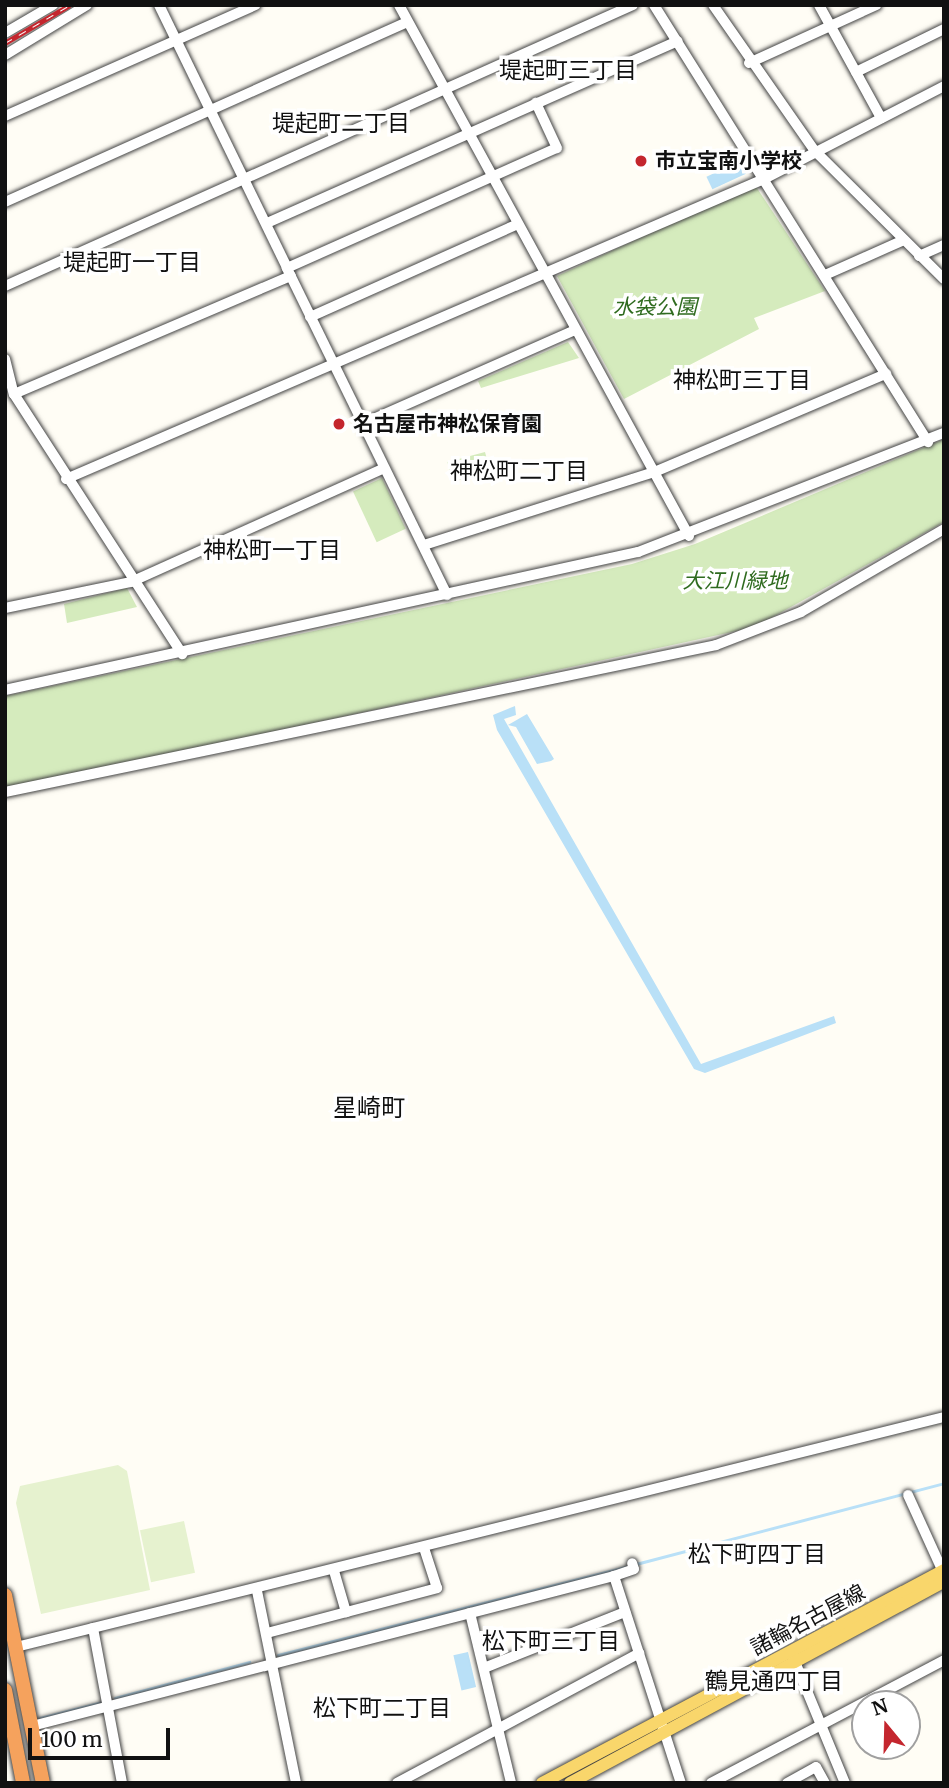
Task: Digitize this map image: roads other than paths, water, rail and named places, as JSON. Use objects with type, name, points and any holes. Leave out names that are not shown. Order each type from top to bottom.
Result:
[{"type":"highway","points":[[5,1595],[43,1783]]},
{"type":"highway","points":[[5,1690],[10,1734],[23,1783]]},
{"type":"main road","name":"諸輪名古屋線","points":[[542,1783],[663,1726],[943,1574]]},
{"type":"main road","name":"諸輪名古屋線","points":[[570,1783],[663,1726]]},
{"type":"street","points":[[5,33],[53,5]]},
{"type":"street","points":[[5,55],[87,5]]},
{"type":"street","points":[[159,5],[174,42],[267,223],[383,469],[424,545],[447,595]]},
{"type":"street","points":[[5,116],[256,5]]},
{"type":"street","points":[[400,5],[573,331],[657,471],[689,536]]},
{"type":"street","points":[[5,286],[444,87],[633,5]]},
{"type":"street","points":[[654,5],[928,442]]},
{"type":"street","points":[[713,5],[749,63],[815,151],[944,279]]},
{"type":"street","points":[[819,5],[881,118]]},
{"type":"street","points":[[749,63],[876,5]]},
{"type":"street","points":[[5,202],[408,22]]},
{"type":"street","points":[[856,72],[944,29]]},
{"type":"street","points":[[267,223],[677,41]]},
{"type":"street","points":[[66,479],[545,276],[764,179],[944,86]]},
{"type":"street","points":[[14,394],[289,272],[558,148],[536,103]]},
{"type":"street","points":[[310,317],[516,225]]},
{"type":"street","points":[[825,275],[904,240]]},
{"type":"street","points":[[919,256],[944,245]]},
{"type":"street","points":[[362,424],[573,331]]},
{"type":"street","points":[[5,359],[14,394],[131,583],[182,654]]},
{"type":"street","points":[[424,545],[657,471],[886,374]]},
{"type":"street","points":[[5,690],[447,595],[689,536],[928,442],[944,433]]},
{"type":"street","points":[[5,608],[131,583],[383,469]]},
{"type":"street","points":[[5,792],[716,645],[801,612],[944,529]]},
{"type":"street","points":[[16,1647],[257,1591],[944,1417]]},
{"type":"street","points":[[908,1495],[943,1574]]},
{"type":"street","points":[[267,1633],[437,1588],[424,1548]]},
{"type":"street","points":[[32,1726],[108,1709],[273,1662],[614,1576],[633,1565]]},
{"type":"street","points":[[334,1571],[346,1612]]},
{"type":"street","points":[[614,1576],[681,1783]]},
{"type":"street","points":[[257,1591],[296,1783]]},
{"type":"street","points":[[484,1668],[625,1612]]},
{"type":"street","points":[[470,1614],[500,1729],[510,1783]]},
{"type":"street","points":[[93,1628],[122,1783]]},
{"type":"street","points":[[397,1783],[639,1653]]},
{"type":"street","points":[[793,1657],[845,1783]]},
{"type":"street","points":[[711,1783],[944,1660]]},
{"type":"street","points":[[787,1783],[816,1768],[825,1783]]},
{"type":"water","points":[[740,161],[746,174],[712,189],[706,177]]},
{"type":"water","points":[[515,706],[516,715],[504,719],[701,1064],[834,1016],[836,1023],[705,1073],[694,1069],[497,730],[493,715]]},
{"type":"water","points":[[527,714],[554,759],[551,761],[537,764],[516,727],[508,725]]},
{"type":"water","points":[[468,1652],[476,1687],[461,1690],[453,1655]]},
{"type":"waterway","points":[[636,1564],[944,1483]]},
{"type":"waterway","points":[[278,1655],[626,1567]]},
{"type":"waterway","points":[[115,1698],[249,1662]]},
{"type":"waterway","points":[[40,1718],[103,1702]]},
{"type":"railway","points":[[5,43],[70,5]]},
{"type":"place","name":"市立宝南小学校","points":[[641,161]]},
{"type":"place","name":"名古屋市神松保育園","points":[[339,424]]},
{"type":"district","name":"堤起町三丁目","points":[[568,70]]},
{"type":"district","name":"堤起町二丁目","points":[[341,123]]},
{"type":"district","name":"堤起町一丁目","points":[[132,262]]},
{"type":"district","name":"神松町三丁目","points":[[742,380]]},
{"type":"district","name":"神松町二丁目","points":[[519,471]]},
{"type":"district","name":"神松町一丁目","points":[[272,550]]},
{"type":"district","name":"星崎町","points":[[369,1108]]},
{"type":"district","name":"松下町四丁目","points":[[757,1554]]},
{"type":"district","name":"松下町三丁目","points":[[551,1641]]},
{"type":"district","name":"鶴見通四丁目","points":[[774,1681]]},
{"type":"district","name":"松下町二丁目","points":[[382,1708]]},
{"type":"park label","name":"水袋公園","points":[[655,307]]},
{"type":"park label","name":"大江川緑地","points":[[735,581]]}]
